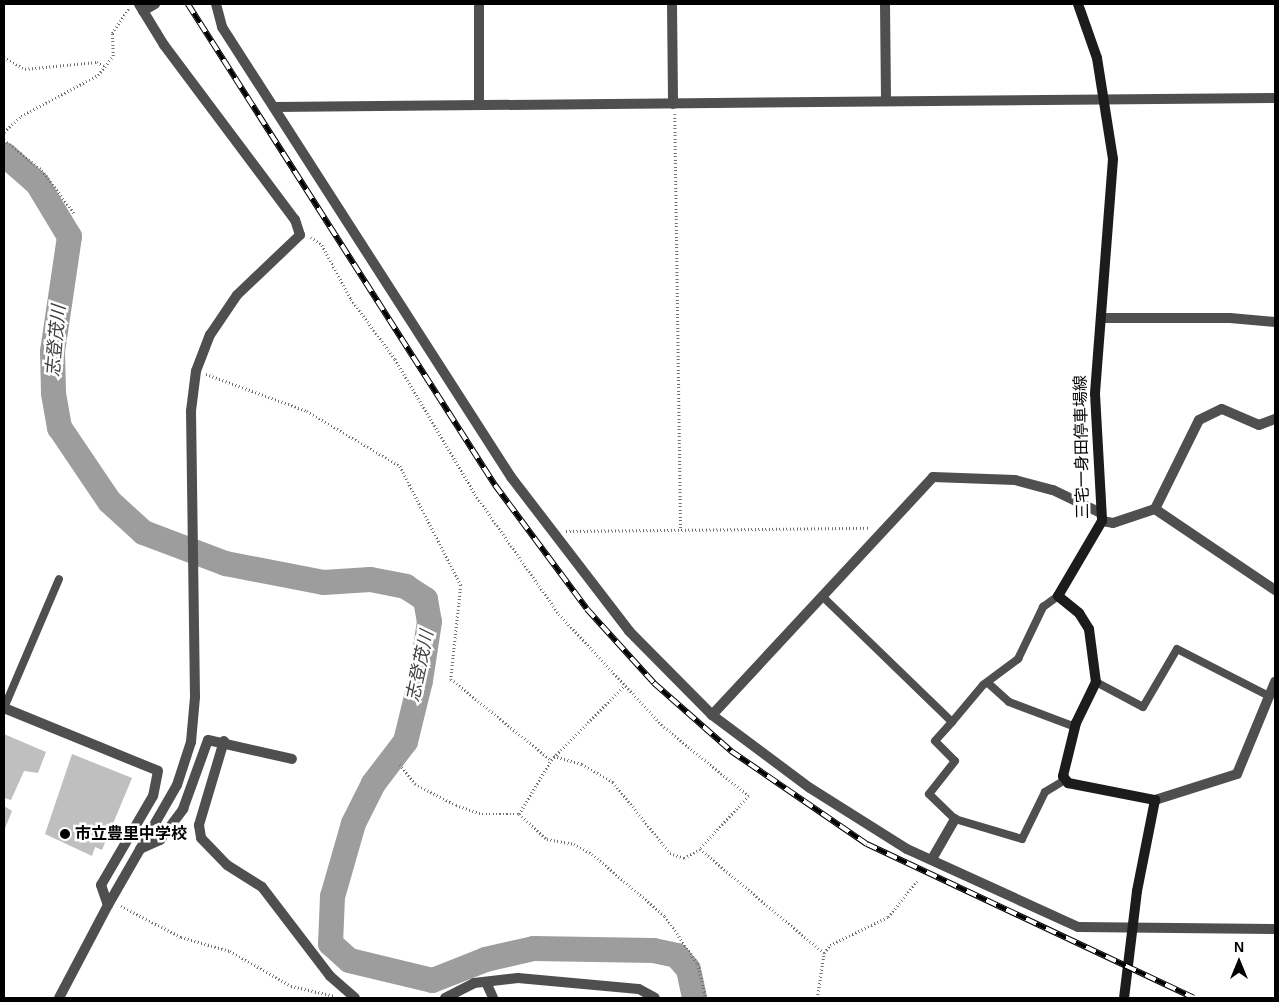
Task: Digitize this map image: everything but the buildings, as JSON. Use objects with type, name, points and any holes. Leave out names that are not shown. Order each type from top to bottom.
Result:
[{"type":"main road","name":"三宅一身田停車場線","points":[[1058,596],[1102,517],[1095,394],[1113,159],[1093,44],[1078,4]]},
{"type":"main road","points":[[1058,596],[1079,613],[1089,629],[1096,682],[1075,727],[1063,768],[1065,780],[1154,800],[1124,998]]},
{"type":"street","points":[[59,998],[110,902],[177,785],[191,742],[193,519],[191,412],[196,371],[210,334],[237,295],[300,234],[274,190],[141,8],[155,4]]},
{"type":"street","points":[[216,4],[222,27],[459,398],[552,531],[629,631],[712,715],[810,788],[932,860],[1078,927],[1133,930],[1275,929]]},
{"type":"street","points":[[478,4],[479,105]]},
{"type":"street","points":[[672,4],[674,104]]},
{"type":"street","points":[[885,4],[886,101]]},
{"type":"street","points":[[274,107],[1275,98]]},
{"type":"street","points":[[1101,318],[1230,318],[1275,322]]},
{"type":"street","points":[[712,715],[884,528],[940,475],[1015,480],[1072,497],[1113,522],[1155,509],[1199,420],[1222,409],[1259,425],[1275,419]]},
{"type":"street","points":[[1155,509],[1275,590]]},
{"type":"street","points":[[1154,800],[1237,774],[1267,695],[1275,682]]},
{"type":"street","points":[[4,708],[158,771],[153,796],[101,884],[110,902]]},
{"type":"street","points":[[140,849],[160,840],[183,810],[208,740],[224,741],[292,758]]},
{"type":"street","points":[[224,741],[199,825],[201,838],[227,865],[262,887],[338,986],[355,998]]},
{"type":"street","points":[[932,860],[955,819]]},
{"type":"street","points":[[445,998],[486,982],[536,978],[639,989],[655,998]]},
{"type":"street","points":[[486,982],[493,998]]},
{"type":"lane","points":[[4,708],[59,579]]},
{"type":"lane","points":[[822,596],[952,722]]},
{"type":"lane","points":[[1058,596],[1043,607],[1018,659],[988,682],[935,741],[955,761],[929,794],[955,819],[1022,839],[1045,792],[1065,780]]},
{"type":"lane","points":[[1096,682],[1143,707],[1178,649],[1267,695]]},
{"type":"lane","points":[[988,682],[1009,702],[1075,727]]},
{"type":"path","points":[[4,132],[21,116],[98,75],[113,56],[112,33],[119,18],[134,4]]},
{"type":"path","points":[[4,57],[25,69],[97,62],[105,66]]},
{"type":"path","points":[[674,104],[680,530]]},
{"type":"path","points":[[4,140],[42,170],[74,213]]},
{"type":"path","points":[[300,234],[318,238],[351,299],[394,359],[470,486],[495,517],[535,583],[664,727],[749,796],[700,850],[684,858],[670,853],[613,782],[582,764],[554,756]]},
{"type":"path","points":[[196,371],[307,410],[400,466],[461,584],[452,679],[551,760]]},
{"type":"path","points":[[552,531],[884,528]]},
{"type":"path","points":[[519,814],[554,756],[625,685]]},
{"type":"path","points":[[400,764],[415,784],[456,805],[482,814],[519,814],[547,839],[574,844],[592,854],[658,907],[698,964],[706,998]]},
{"type":"path","points":[[700,850],[824,953]]},
{"type":"path","points":[[817,998],[824,953],[836,939],[888,917],[917,881]]},
{"type":"path","points":[[110,902],[162,929],[230,951],[291,986],[334,998]]},
{"type":"waterway","name":"志登茂川","points":[[4,154],[37,183],[69,236],[52,351],[53,393],[59,427],[109,501],[143,532],[225,563],[323,582],[370,579],[405,586],[425,599],[429,621],[420,680],[405,741],[373,783],[353,823],[332,896],[330,943],[349,960],[432,980],[485,959],[533,948],[653,950],[676,955],[688,969],[694,998]]},
{"type":"railway","points":[[188,4],[495,485],[587,609],[654,683],[731,751],[867,844],[1194,998]]},
{"type":"place","name":"市立豊里中学校","points":[[65,834]]}]
